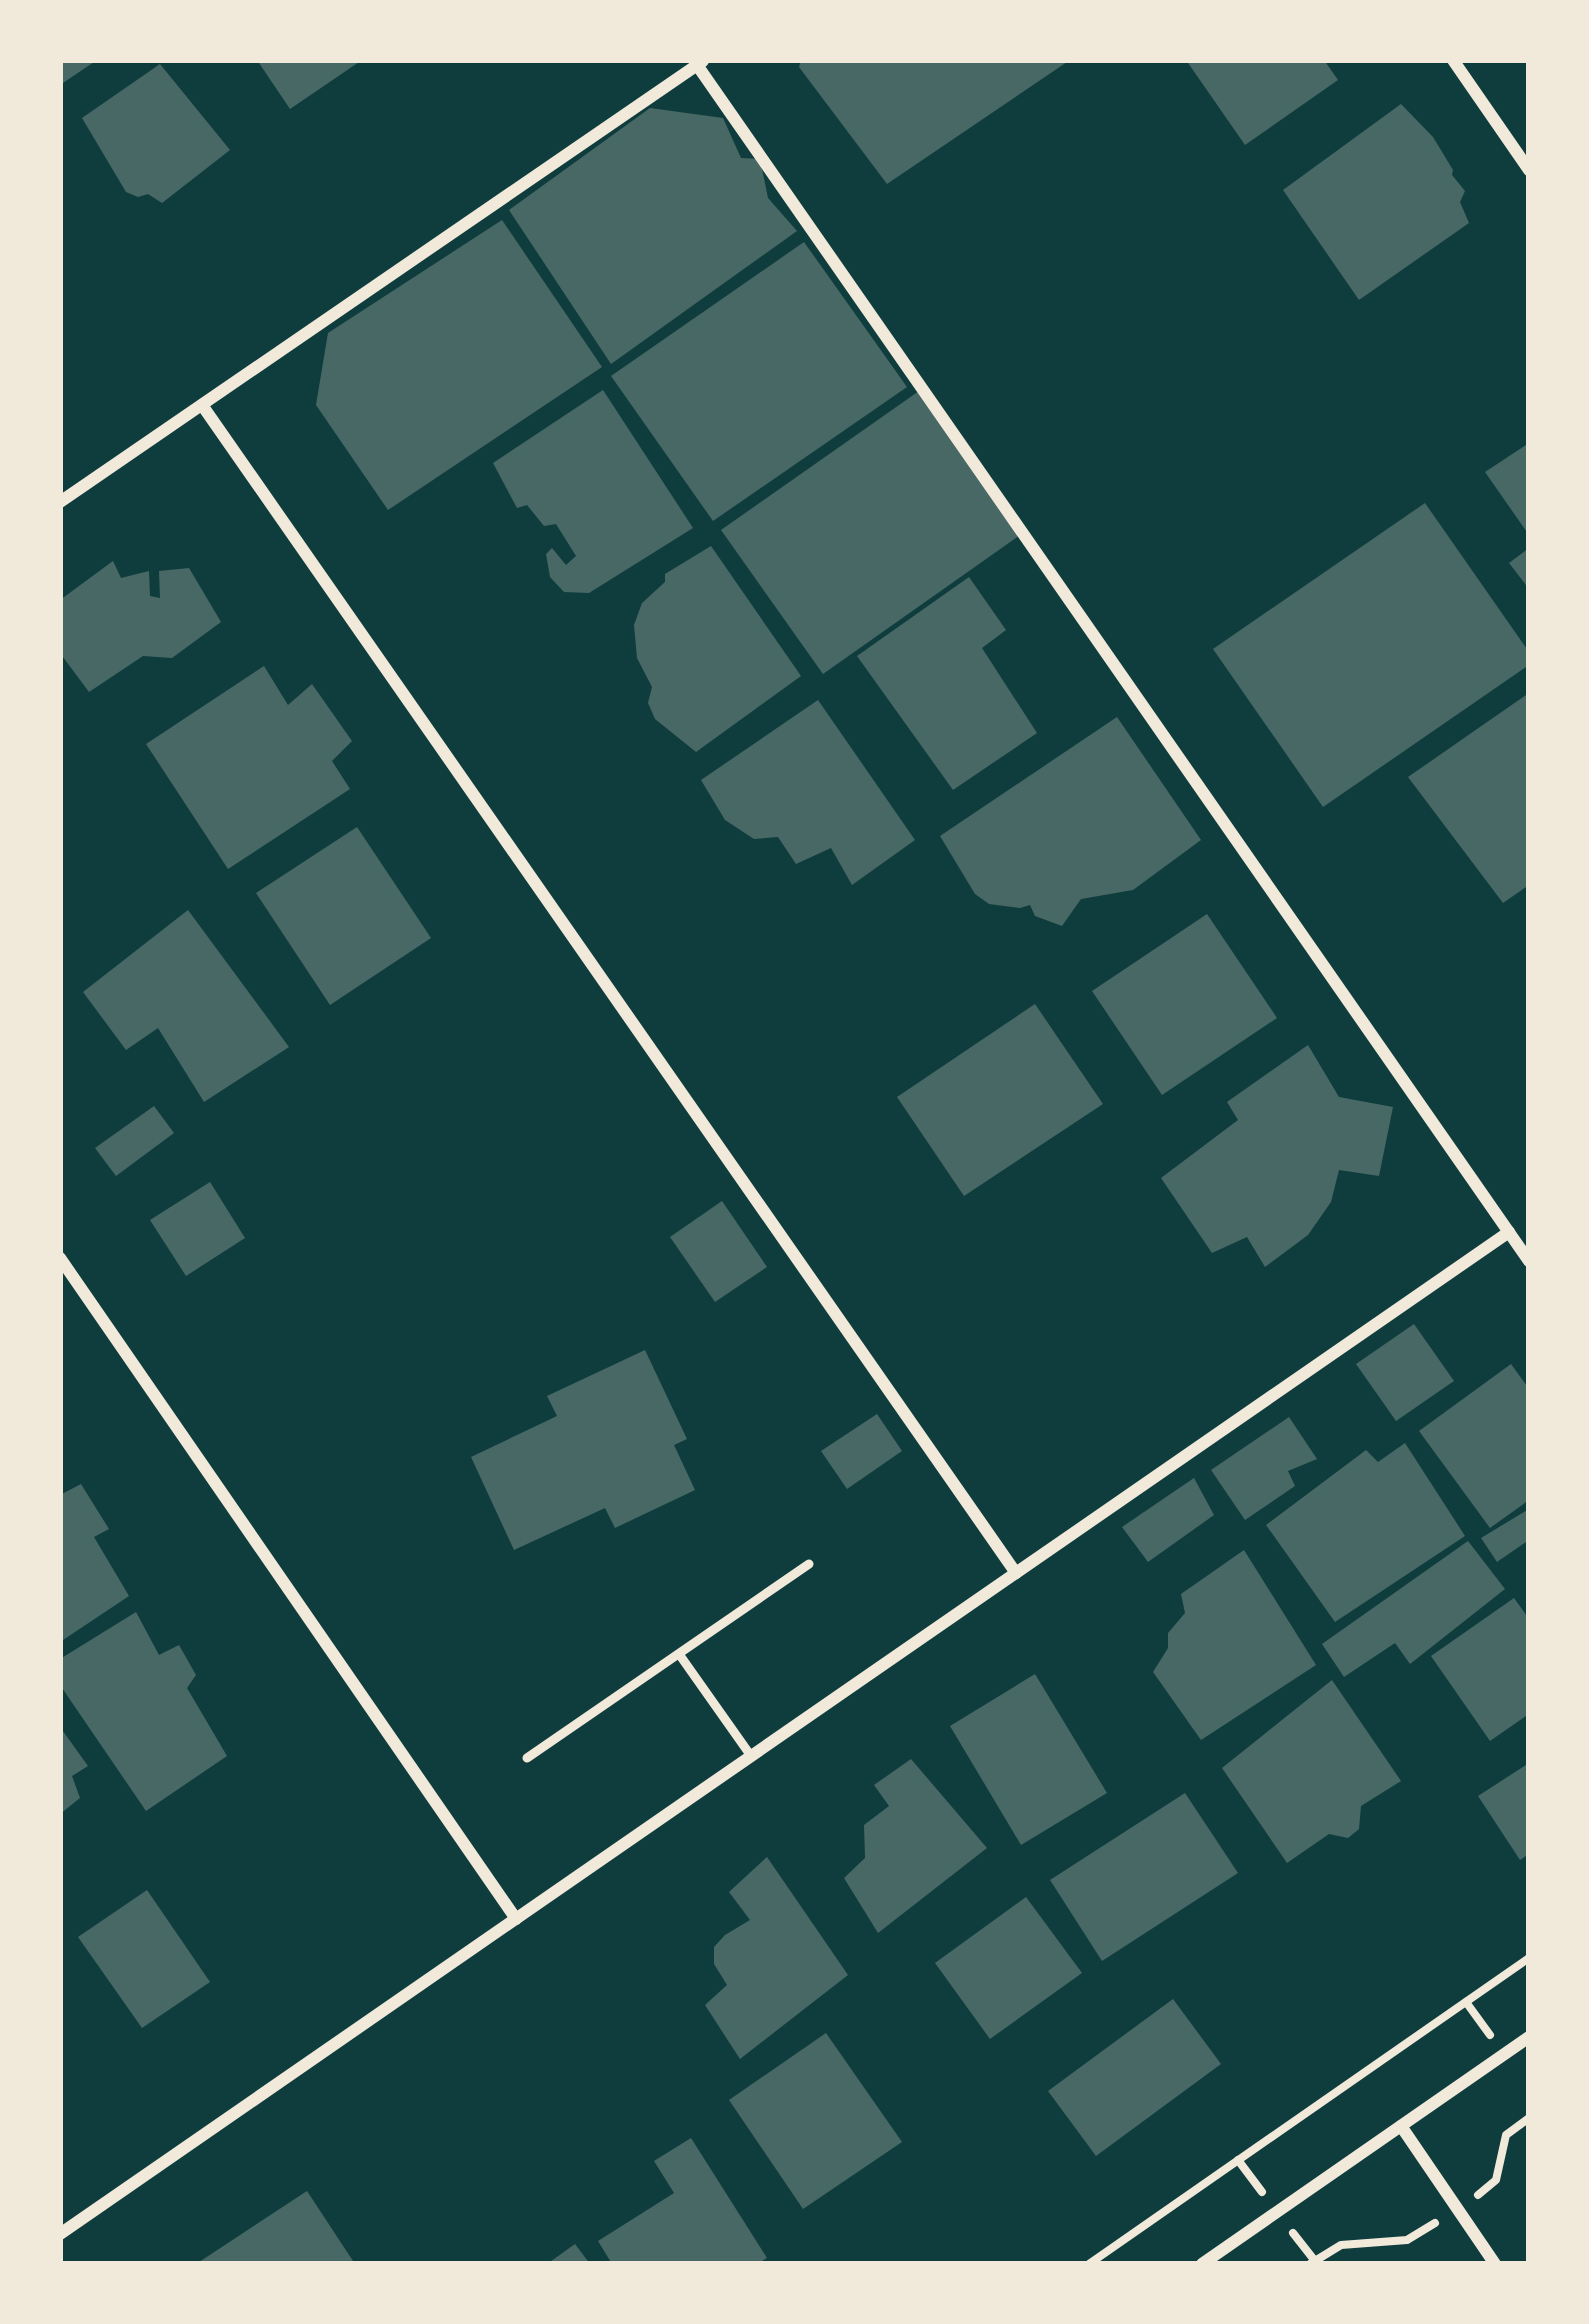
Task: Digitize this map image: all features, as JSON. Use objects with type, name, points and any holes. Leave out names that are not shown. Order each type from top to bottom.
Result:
[{"type":"street","points":[[1453,60],[1529,170]]},
{"type":"street","points":[[60,502],[701,62],[1529,1261]]},
{"type":"street","points":[[202,405],[1016,1573]]},
{"type":"street","points":[[60,2234],[1509,1232]]},
{"type":"street","points":[[60,1258],[516,1918]]},
{"type":"street","points":[[1202,2264],[1529,2037]]},
{"type":"street","points":[[1401,2126],[1496,2264]]},
{"type":"lane","points":[[527,1758],[809,1564]]},
{"type":"lane","points":[[679,1654],[751,1756]]},
{"type":"path","points":[[1088,2264],[1529,1958]]},
{"type":"building","points":[[60,60],[97,60],[60,85]]},
{"type":"building","points":[[257,60],[362,60],[290,109]]},
{"type":"building","points":[[801,60],[1070,60],[887,184],[799,67]]},
{"type":"building","points":[[1186,60],[1324,60],[1338,80],[1245,145]]},
{"type":"building","points":[[160,64],[230,150],[162,203],[148,194],[138,197],[126,192],[82,118]]},
{"type":"building","points":[[1401,104],[1433,137],[1465,191],[1460,202],[1469,223],[1359,300],[1283,190]]},
{"type":"building","points":[[650,108],[723,118],[741,158],[760,159],[768,198],[797,231],[611,364],[509,210]]},
{"type":"building","points":[[502,220],[602,367],[388,510],[316,405],[328,333]]},
{"type":"building","points":[[804,242],[907,387],[713,521],[611,376]]},
{"type":"building","points":[[603,390],[693,528],[589,593],[564,592],[550,577],[546,554],[552,548],[566,565],[576,556],[556,524],[544,526],[527,505],[517,508],[493,463]]},
{"type":"building","points":[[919,391],[1020,535],[823,674],[721,530]]},
{"type":"building","points":[[1529,443],[1529,535],[1485,472]]},
{"type":"building","points":[[1425,503],[1529,652],[1529,665],[1323,807],[1213,649]]},
{"type":"building","points":[[711,546],[801,676],[696,752],[655,719],[648,703],[652,687],[637,658],[634,625],[642,603],[665,582],[665,574]]},
{"type":"building","points":[[1529,548],[1529,589],[1509,563]]},
{"type":"building","points":[[113,561],[121,578],[149,571],[150,596],[160,598],[159,571],[189,568],[221,622],[172,658],[143,656],[89,692],[60,653],[60,600]]},
{"type":"building","points":[[969,577],[1006,630],[982,648],[1037,733],[953,790],[857,656]]},
{"type":"building","points":[[264,666],[288,705],[312,684],[352,741],[332,761],[350,789],[228,869],[146,744]]},
{"type":"building","points":[[1529,693],[1529,885],[1503,903],[1408,777]]},
{"type":"building","points":[[818,700],[915,840],[852,885],[831,848],[796,864],[778,837],[754,839],[725,820],[701,780]]},
{"type":"building","points":[[1117,717],[1201,840],[1133,890],[1081,899],[1062,926],[1035,916],[1030,905],[989,904],[975,894],[940,836]]},
{"type":"building","points":[[357,827],[431,938],[330,1005],[256,893]]},
{"type":"building","points":[[188,910],[289,1047],[204,1102],[158,1028],[126,1050],[83,992]]},
{"type":"building","points":[[1207,914],[1277,1018],[1162,1095],[1092,991]]},
{"type":"building","points":[[1035,1004],[1103,1104],[964,1196],[897,1097]]},
{"type":"building","points":[[1308,1045],[1339,1097],[1393,1107],[1379,1176],[1339,1170],[1331,1202],[1308,1235],[1265,1267],[1247,1237],[1212,1253],[1161,1178],[1238,1120],[1227,1102]]},
{"type":"building","points":[[154,1106],[174,1133],[116,1176],[95,1148]]},
{"type":"building","points":[[210,1182],[245,1238],[186,1276],[150,1220]]},
{"type":"building","points":[[722,1201],[767,1267],[715,1302],[670,1237]]},
{"type":"building","points":[[1414,1324],[1454,1381],[1396,1421],[1356,1364]]},
{"type":"building","points":[[645,1350],[687,1439],[674,1445],[695,1490],[615,1528],[605,1508],[514,1550],[471,1457],[557,1416],[547,1396]]},
{"type":"building","points":[[1511,1364],[1529,1389],[1529,1500],[1490,1528],[1419,1431]]},
{"type":"building","points":[[877,1414],[902,1451],[847,1489],[821,1451]]},
{"type":"building","points":[[1289,1417],[1317,1459],[1288,1471],[1295,1486],[1245,1520],[1211,1470]]},
{"type":"building","points":[[1405,1443],[1465,1536],[1335,1622],[1266,1525],[1366,1450],[1378,1462]]},
{"type":"building","points":[[1194,1478],[1214,1515],[1148,1562],[1122,1527]]},
{"type":"building","points":[[81,1484],[109,1529],[94,1537],[129,1596],[60,1642],[60,1495]]},
{"type":"building","points":[[1529,1509],[1529,1540],[1497,1562],[1481,1538]]},
{"type":"building","points":[[1468,1541],[1505,1589],[1410,1664],[1395,1643],[1344,1677],[1322,1644]]},
{"type":"building","points":[[1244,1550],[1316,1665],[1201,1740],[1153,1672],[1168,1648],[1168,1633],[1185,1613],[1181,1594]]},
{"type":"building","points":[[1514,1598],[1529,1619],[1529,1714],[1490,1741],[1431,1656]]},
{"type":"building","points":[[136,1612],[159,1655],[179,1645],[196,1675],[187,1688],[227,1756],[146,1811],[60,1685],[60,1659]]},
{"type":"building","points":[[1035,1674],[1107,1793],[1021,1845],[950,1726]]},
{"type":"building","points":[[1332,1680],[1401,1781],[1361,1806],[1359,1829],[1348,1838],[1329,1834],[1287,1863],[1222,1768]]},
{"type":"building","points":[[60,1727],[88,1766],[72,1776],[80,1798],[60,1814]]},
{"type":"building","points":[[911,1759],[987,1848],[878,1933],[844,1878],[865,1858],[864,1825],[889,1806],[874,1785]]},
{"type":"building","points":[[1529,1763],[1529,1854],[1520,1860],[1478,1796]]},
{"type":"building","points":[[1185,1793],[1238,1873],[1102,1961],[1050,1880]]},
{"type":"building","points":[[767,1857],[848,1975],[740,2059],[705,2005],[727,1985],[714,1964],[714,1947],[750,1920],[729,1892]]},
{"type":"building","points":[[147,1890],[210,1982],[142,2028],[78,1937]]},
{"type":"building","points":[[1026,1897],[1082,1973],[990,2039],[935,1963]]},
{"type":"building","points":[[1173,1999],[1221,2064],[1096,2156],[1048,2091]]},
{"type":"building","points":[[826,2033],[902,2142],[803,2209],[729,2100]]},
{"type":"building","points":[[691,2138],[767,2258],[757,2264],[612,2264],[598,2241],[674,2193],[654,2161]]},
{"type":"building","points":[[307,2191],[355,2264],[196,2264]]},
{"type":"building","points":[[575,2244],[590,2264],[547,2264]]}]
